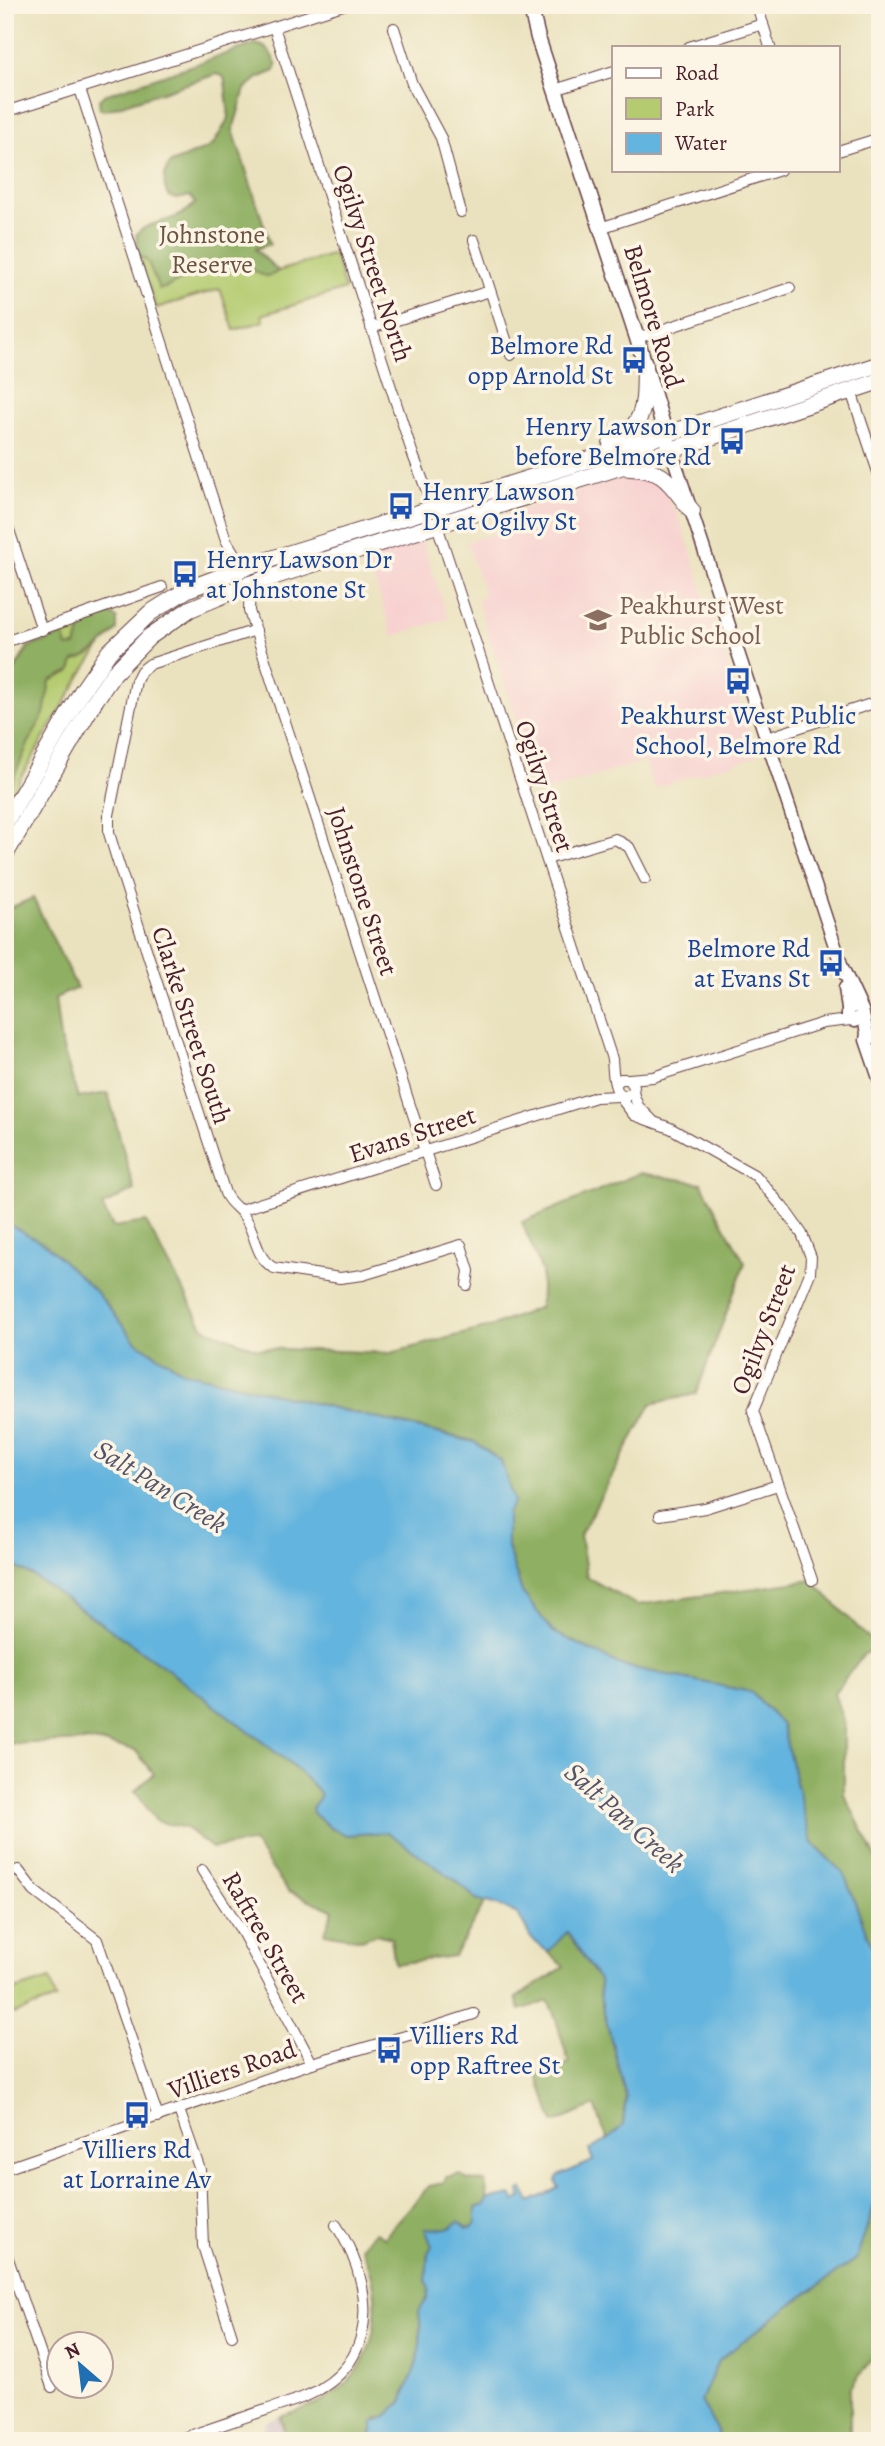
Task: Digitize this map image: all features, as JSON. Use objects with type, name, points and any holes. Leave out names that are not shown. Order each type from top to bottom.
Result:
[{"type":"main road","name":"Belmore Road","points":[[527,5],[671,450]]},
{"type":"main road","points":[[5,823],[82,691],[117,643],[150,613],[175,597],[214,578],[252,565],[572,465],[880,364]]},
{"type":"main road","points":[[572,465],[628,434],[638,423],[643,409],[645,365]]},
{"type":"main road","points":[[5,855],[94,702],[125,660],[169,622],[190,609],[250,584],[620,467],[880,381]]},
{"type":"main road","points":[[620,467],[657,472],[673,485],[692,511]]},
{"type":"street","points":[[5,112],[344,5]]},
{"type":"street","points":[[757,5],[771,46]]},
{"type":"street","points":[[692,46],[763,24]]},
{"type":"street","name":"Ogilvy Street North","points":[[274,27],[413,455],[428,494],[442,505]]},
{"type":"street","points":[[394,28],[412,84],[441,138],[461,212]]},
{"type":"street","points":[[555,90],[612,72]]},
{"type":"street","points":[[80,89],[226,540],[235,555],[252,565]]},
{"type":"street","points":[[840,150],[880,138]]},
{"type":"street","points":[[600,228],[774,172]]},
{"type":"street","points":[[474,240],[511,355]]},
{"type":"street","points":[[636,338],[790,288]]},
{"type":"street","points":[[371,328],[490,291]]},
{"type":"street","points":[[851,391],[880,478]]},
{"type":"street","name":"Belmore Road","points":[[671,450],[842,967],[853,1013],[866,1040],[880,1081]]},
{"type":"street","points":[[5,518],[42,630]]},
{"type":"street","name":"Ogilvy Street","points":[[437,525],[612,1059],[613,1074],[622,1081]]},
{"type":"street","name":"Johnstone Street","points":[[249,611],[250,584]]},
{"type":"street","points":[[5,642],[162,587]]},
{"type":"street","name":"Johnstone Street","points":[[228,592],[240,599],[249,611],[256,630],[436,1185]]},
{"type":"street","name":"Clarke Street South","points":[[256,630],[150,664],[141,671],[136,681],[108,823],[112,844],[225,1193],[231,1205],[240,1210],[250,1226],[262,1257],[274,1268],[347,1278],[461,1245],[469,1270],[467,1285]]},
{"type":"street","points":[[767,738],[880,701]]},
{"type":"street","points":[[547,859],[615,839],[629,847],[645,879]]},
{"type":"street","name":"Evans Street","points":[[240,1210],[596,1097],[622,1081],[653,1077],[853,1013]]},
{"type":"street","points":[[866,1040],[880,1036]]},
{"type":"street","name":"Evans Street","points":[[633,1092],[653,1077]]},
{"type":"street","points":[[622,1081],[633,1083],[633,1092],[626,1097],[620,1096],[615,1090],[622,1081]]},
{"type":"street","name":"Ogilvy Street","points":[[633,1092],[638,1106],[652,1121]]},
{"type":"street","name":"Ogilvy Street","points":[[620,1096],[634,1115],[652,1121],[756,1176],[785,1210],[809,1249],[810,1273],[753,1411],[812,1580]]},
{"type":"street","name":"Evans Street","points":[[596,1097],[620,1096]]},
{"type":"street","points":[[660,1515],[715,1506],[778,1485]]},
{"type":"street","points":[[18,1870],[34,1891],[97,1940],[158,2117]]},
{"type":"street","name":"Raftree Street","points":[[202,1870],[246,1939],[312,2063]]},
{"type":"street","name":"Villiers Road","points":[[5,2169],[312,2063],[474,2014]]},
{"type":"street","points":[[179,2110],[202,2180],[203,2246],[232,2336]]},
{"type":"street","points":[[174,2441],[313,2393],[334,2379],[350,2361],[364,2331],[365,2296],[350,2249],[336,2225]]},
{"type":"street","points":[[5,2250],[46,2370]]},
{"type":"shaded area","name":"Peakhurst West Public School","points":[[638,477],[658,482],[681,522],[757,756],[654,788],[645,761],[541,793],[477,600],[485,597],[467,542],[499,532],[494,518],[612,480]]},
{"type":"shaded area","points":[[422,541],[448,619],[393,636],[367,558]]},
{"type":"shaded area","points":[[280,2417],[285,2433],[258,2441],[266,2422]]},
{"type":"green space","points":[[255,44],[269,51],[277,65],[275,71],[258,78],[245,89],[233,130],[270,244],[255,249],[278,271],[268,276],[244,266],[223,267],[159,289],[148,262],[138,254],[136,235],[148,226],[180,215],[195,203],[190,196],[177,199],[169,196],[165,187],[165,176],[171,163],[214,143],[229,118],[225,81],[223,76],[217,74],[106,110],[100,109],[99,100],[104,95]]},
{"type":"green space","name":"Johnstone Reserve","points":[[270,244],[255,249],[278,271],[334,254],[345,289],[262,315],[264,321],[234,330],[220,289],[156,308],[138,254]]},
{"type":"green space","points":[[110,614],[117,618],[117,630],[93,653],[74,661],[71,671],[50,681],[44,714],[5,798],[5,687],[28,647],[64,635],[67,647],[76,646],[82,624]]},
{"type":"green space","points":[[92,628],[103,644],[86,667],[5,804],[5,686],[28,647],[40,643],[59,657],[64,635]]},
{"type":"green space","points":[[33,898],[77,988],[55,998],[60,1039],[78,1098],[108,1093],[134,1190],[102,1206],[113,1227],[146,1222],[204,1328],[256,1348],[391,1353],[493,1326],[540,1307],[542,1272],[522,1222],[640,1173],[701,1183],[745,1263],[696,1394],[651,1404],[580,1535],[587,1577],[637,1605],[812,1580],[877,1647],[863,1655],[834,1693],[844,1724],[844,1794],[880,1866],[880,1968],[844,1874],[811,1842],[782,1725],[751,1692],[623,1666],[553,1632],[522,1592],[507,1546],[507,1513],[501,1461],[473,1441],[184,1372],[136,1342],[97,1293],[46,1245],[5,1222],[5,910]]},
{"type":"green space","points":[[5,1562],[32,1575],[166,1668],[291,1764],[322,1796],[312,1809],[314,1814],[331,1828],[346,1835],[387,1832],[459,1883],[476,1899],[486,1901],[454,1956],[395,1964],[391,1938],[376,1934],[362,1940],[325,1933],[333,1910],[288,1891],[253,1842],[212,1848],[186,1828],[156,1821],[135,1791],[154,1774],[135,1750],[93,1741],[5,1744]]},
{"type":"green space","points":[[566,1931],[599,1979],[601,2000],[626,2097],[623,2125],[608,2141],[595,2106],[554,2123],[537,2075],[569,2063],[554,2013],[548,2001],[520,2010],[516,1998],[564,1967],[548,1952]]},
{"type":"green space","points":[[50,1979],[56,1999],[13,2014],[6,1993]]},
{"type":"green space","points":[[460,2174],[468,2180],[485,2182],[488,2200],[485,2205],[476,2208],[476,2223],[472,2227],[426,2229],[432,2246],[428,2253],[426,2280],[429,2289],[427,2299],[419,2311],[420,2340],[417,2361],[403,2400],[387,2416],[377,2418],[370,2441],[263,2441],[285,2433],[280,2417],[326,2399],[344,2385],[358,2369],[368,2350],[374,2330],[374,2288],[361,2246],[375,2232],[384,2237],[428,2187],[444,2182],[446,2177]]},
{"type":"green space","points":[[880,2189],[880,2290],[871,2303],[880,2323],[880,2347],[850,2389],[850,2441],[722,2441],[701,2401],[718,2361],[786,2308],[856,2259]]},
{"type":"water","name":"Salt Pan Creek","points":[[5,1222],[46,1245],[97,1293],[136,1342],[184,1372],[474,1442],[501,1461],[514,1502],[507,1513],[507,1547],[522,1592],[553,1632],[623,1666],[751,1692],[782,1725],[811,1842],[844,1874],[880,1968],[880,2189],[856,2259],[786,2308],[718,2361],[701,2401],[722,2441],[370,2441],[373,2422],[387,2416],[403,2401],[417,2361],[420,2340],[419,2311],[427,2299],[429,2289],[426,2280],[428,2253],[432,2246],[425,2229],[450,2228],[459,2221],[466,2228],[472,2227],[476,2223],[476,2208],[485,2205],[488,2200],[511,2195],[515,2201],[522,2197],[519,2191],[523,2189],[530,2202],[559,2188],[556,2181],[558,2176],[593,2161],[589,2150],[607,2141],[623,2125],[626,2097],[601,2000],[599,1980],[567,1932],[548,1952],[531,1938],[518,1914],[476,1899],[459,1883],[387,1832],[346,1835],[331,1828],[314,1814],[312,1809],[321,1796],[318,1790],[291,1764],[166,1668],[32,1575],[5,1562]]},
{"type":"place","name":"Belmore Rd opp Arnold St","points":[[634,360]]},
{"type":"place","name":"Henry Lawson Dr before Belmore Rd","points":[[732,441]]},
{"type":"place","name":"Henry Lawson Dr at Ogilvy St","points":[[401,506]]},
{"type":"place","name":"Henry Lawson Dr at Johnstone St","points":[[185,574]]},
{"type":"place","name":"Peakhurst West Public School","points":[[598,620]]},
{"type":"place","name":"Peakhurst West Public School, Belmore Rd","points":[[738,681]]},
{"type":"place","name":"Belmore Rd at Evans St","points":[[831,963]]},
{"type":"place","name":"Villiers Rd opp Raftree St","points":[[389,2050]]},
{"type":"place","name":"Villiers Rd at Lorraine Av","points":[[137,2115]]}]
